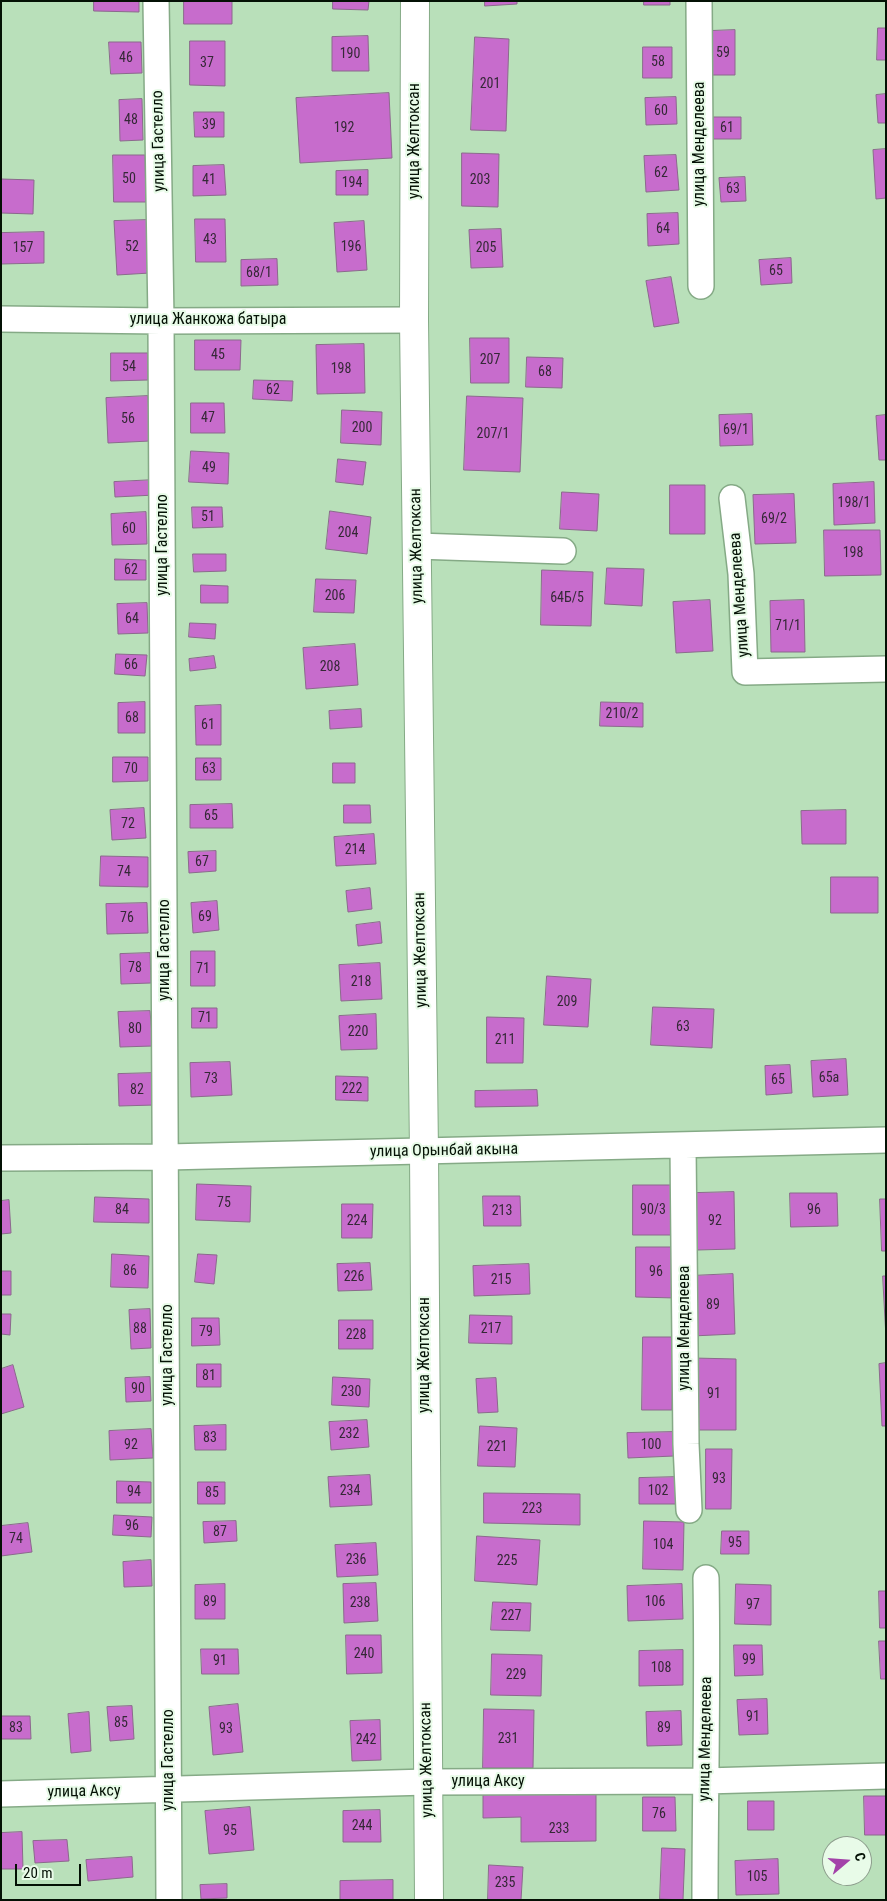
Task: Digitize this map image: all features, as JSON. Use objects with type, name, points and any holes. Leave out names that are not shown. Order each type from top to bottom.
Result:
[{"type":"main road","name":"улица Желтоксан","points":[[415,1],[414,320],[424,1152],[429,1900]]},
{"type":"street","name":"улица Гастелло","points":[[156,1],[162,321],[169,1900]]},
{"type":"street","name":"улица Менделеева","points":[[699,1],[701,286]]},
{"type":"street","name":"улица Жанкожа батыра","points":[[1,319],[162,321],[414,320]]},
{"type":"street","name":"улица Менделеева","points":[[732,498],[741,574],[745,672],[886,669]]},
{"type":"street","points":[[417,546],[563,551]]},
{"type":"street","name":"улица Орынбай акына","points":[[1,1158],[167,1158],[886,1140]]},
{"type":"street","name":"улица Менделеева","points":[[683,1146],[686,1444],[689,1510]]},
{"type":"street","name":"улица Менделеева","points":[[705,1900],[706,1578]]},
{"type":"street","name":"улица Аксу","points":[[1,1794],[427,1782],[704,1781],[886,1776]]},
{"type":"building","points":[[94,1],[139,1],[139,12],[94,11]]},
{"type":"building","points":[[184,1],[232,1],[232,24],[184,24]]},
{"type":"building","points":[[333,1],[369,1],[368,10],[333,9]]},
{"type":"building","points":[[485,1],[517,1],[517,4],[485,6]]},
{"type":"building","points":[[644,1],[670,1],[670,5],[644,5]]},
{"type":"building","points":[[878,28],[886,28],[886,60],[877,60]]},
{"type":"building","points":[[735,30],[735,75],[711,75],[710,31]]},
{"type":"building","points":[[368,36],[369,71],[332,71],[332,37]]},
{"type":"building","points":[[475,37],[509,39],[506,131],[471,130]]},
{"type":"building","points":[[190,41],[225,41],[225,86],[190,85]]},
{"type":"building","points":[[109,42],[141,42],[142,73],[111,74]]},
{"type":"building","points":[[643,47],[672,47],[672,78],[643,78]]},
{"type":"building","points":[[389,93],[392,158],[300,163],[296,98]]},
{"type":"building","points":[[886,94],[886,123],[878,123],[876,95]]},
{"type":"building","points":[[676,97],[677,124],[646,125],[645,98]]},
{"type":"building","points":[[142,99],[143,140],[120,141],[119,100]]},
{"type":"building","points":[[194,112],[224,112],[224,137],[195,137]]},
{"type":"building","points":[[713,117],[741,117],[741,139],[713,139]]},
{"type":"building","points":[[886,149],[886,198],[876,199],[873,150]]},
{"type":"building","points":[[462,153],[499,154],[498,207],[462,206]]},
{"type":"building","points":[[113,155],[145,155],[146,202],[114,202]]},
{"type":"building","points":[[676,155],[679,190],[646,192],[644,156]]},
{"type":"building","points":[[224,165],[226,195],[193,196],[193,166]]},
{"type":"building","points":[[368,170],[368,195],[336,195],[336,171]]},
{"type":"building","points":[[745,177],[746,201],[721,202],[719,178]]},
{"type":"building","points":[[1,179],[34,180],[33,214],[1,213]]},
{"type":"building","points":[[678,213],[679,244],[648,246],[647,214]]},
{"type":"building","points":[[195,219],[225,219],[226,262],[196,262]]},
{"type":"building","points":[[148,220],[150,273],[117,275],[114,221]]},
{"type":"building","points":[[364,221],[367,270],[337,272],[334,223]]},
{"type":"building","points":[[501,229],[503,267],[471,268],[469,230]]},
{"type":"building","points":[[44,232],[44,263],[1,264],[1,233]]},
{"type":"building","points":[[791,258],[792,283],[761,285],[759,260]]},
{"type":"building","points":[[277,259],[278,285],[241,286],[241,260]]},
{"type":"building","points":[[671,277],[679,323],[654,327],[646,281]]},
{"type":"building","points":[[470,338],[509,338],[509,383],[471,383]]},
{"type":"building","points":[[195,340],[241,340],[240,370],[195,370]]},
{"type":"building","points":[[364,344],[365,393],[317,394],[316,345]]},
{"type":"building","points":[[111,353],[148,353],[148,380],[111,381]]},
{"type":"building","points":[[527,357],[563,358],[562,388],[526,387]]},
{"type":"building","points":[[254,380],[293,381],[292,401],[253,399]]},
{"type":"building","points":[[148,396],[150,441],[108,443],[106,398]]},
{"type":"building","points":[[467,396],[523,398],[520,472],[464,470]]},
{"type":"building","points":[[191,403],[224,403],[225,433],[191,433]]},
{"type":"building","points":[[342,410],[382,412],[381,445],[341,443]]},
{"type":"building","points":[[752,414],[753,445],[720,446],[719,415]]},
{"type":"building","points":[[886,415],[886,460],[879,460],[876,416]]},
{"type":"building","points":[[191,451],[229,453],[228,484],[189,482]]},
{"type":"building","points":[[338,459],[366,462],[363,485],[336,482]]},
{"type":"building","points":[[155,480],[155,495],[115,497],[114,482]]},
{"type":"building","points":[[874,482],[875,523],[834,525],[833,484]]},
{"type":"building","points":[[670,485],[705,485],[705,534],[670,534]]},
{"type":"building","points":[[562,492],[599,494],[597,531],[560,529]]},
{"type":"building","points":[[794,494],[796,543],[755,544],[753,495]]},
{"type":"building","points":[[192,507],[222,507],[223,527],[193,528]]},
{"type":"building","points":[[330,511],[371,517],[367,554],[326,549]]},
{"type":"building","points":[[146,512],[147,544],[112,545],[111,514]]},
{"type":"building","points":[[824,530],[880,530],[881,575],[825,576]]},
{"type":"building","points":[[193,554],[226,554],[226,571],[194,572]]},
{"type":"building","points":[[115,559],[146,560],[146,580],[115,580]]},
{"type":"building","points":[[607,568],[644,569],[642,606],[605,604]]},
{"type":"building","points":[[542,570],[593,572],[591,626],[541,625]]},
{"type":"building","points":[[316,579],[356,580],[354,613],[314,612]]},
{"type":"building","points":[[201,585],[228,586],[228,603],[201,603]]},
{"type":"building","points":[[710,600],[713,651],[676,653],[673,602]]},
{"type":"building","points":[[804,600],[805,652],[771,652],[770,601]]},
{"type":"building","points":[[147,603],[148,633],[118,634],[117,604]]},
{"type":"building","points":[[190,623],[216,624],[215,639],[189,637]]},
{"type":"building","points":[[355,644],[358,685],[306,689],[303,648]]},
{"type":"building","points":[[116,654],[147,655],[145,676],[115,674]]},
{"type":"building","points":[[214,656],[216,668],[190,671],[189,659]]},
{"type":"building","points":[[145,702],[145,733],[118,733],[118,703]]},
{"type":"building","points":[[601,702],[643,703],[643,727],[600,726]]},
{"type":"building","points":[[221,705],[221,745],[196,745],[195,706]]},
{"type":"building","points":[[361,709],[362,727],[330,729],[329,711]]},
{"type":"building","points":[[113,757],[148,757],[148,781],[113,782]]},
{"type":"building","points":[[196,758],[221,758],[221,780],[196,780]]},
{"type":"building","points":[[333,763],[355,763],[355,783],[333,783]]},
{"type":"building","points":[[232,804],[233,828],[190,828],[190,805]]},
{"type":"building","points":[[344,805],[370,805],[371,823],[344,823]]},
{"type":"building","points":[[144,808],[146,838],[112,840],[110,810]]},
{"type":"building","points":[[846,810],[846,844],[802,844],[801,811]]},
{"type":"building","points":[[374,834],[376,864],[336,866],[334,837]]},
{"type":"building","points":[[216,851],[216,871],[189,873],[188,852]]},
{"type":"building","points":[[101,856],[148,857],[148,887],[100,886]]},
{"type":"building","points":[[831,877],[878,877],[878,913],[831,913]]},
{"type":"building","points":[[370,888],[372,909],[348,912],[346,891]]},
{"type":"building","points":[[217,901],[219,930],[193,933],[191,903]]},
{"type":"building","points":[[147,903],[148,933],[107,934],[106,904]]},
{"type":"building","points":[[380,922],[382,943],[358,946],[356,925]]},
{"type":"building","points":[[191,951],[215,951],[215,986],[191,986]]},
{"type":"building","points":[[150,953],[151,983],[121,984],[120,954]]},
{"type":"building","points":[[380,963],[382,999],[341,1001],[339,965]]},
{"type":"building","points":[[547,976],[591,979],[588,1027],[544,1025]]},
{"type":"building","points":[[653,1007],[714,1009],[712,1048],[651,1045]]},
{"type":"building","points":[[192,1008],[217,1008],[217,1028],[192,1028]]},
{"type":"building","points":[[150,1011],[153,1046],[120,1047],[118,1012]]},
{"type":"building","points":[[376,1014],[377,1049],[341,1050],[339,1016]]},
{"type":"building","points":[[487,1017],[524,1018],[523,1063],[487,1063]]},
{"type":"building","points":[[846,1059],[848,1095],[813,1097],[811,1061]]},
{"type":"building","points":[[230,1062],[232,1095],[191,1097],[190,1063]]},
{"type":"building","points":[[790,1065],[792,1093],[766,1095],[765,1066]]},
{"type":"building","points":[[155,1073],[155,1105],[119,1106],[118,1074]]},
{"type":"building","points":[[336,1076],[368,1077],[368,1101],[336,1100]]},
{"type":"building","points":[[537,1090],[538,1106],[475,1107],[475,1091]]},
{"type":"building","points":[[197,1184],[251,1186],[250,1222],[196,1220]]},
{"type":"building","points":[[633,1185],[673,1185],[673,1235],[633,1235]]},
{"type":"building","points":[[734,1192],[735,1249],[697,1250],[696,1193]]},
{"type":"building","points":[[790,1193],[837,1193],[838,1226],[791,1227]]},
{"type":"building","points":[[483,1196],[520,1196],[521,1226],[484,1226]]},
{"type":"building","points":[[95,1197],[149,1199],[149,1223],[94,1222]]},
{"type":"building","points":[[880,1199],[886,1199],[886,1251],[882,1251]]},
{"type":"building","points":[[9,1200],[11,1233],[1,1234],[1,1201]]},
{"type":"building","points":[[342,1204],[373,1204],[372,1238],[342,1238]]},
{"type":"building","points":[[636,1247],[676,1247],[676,1298],[636,1297]]},
{"type":"building","points":[[112,1254],[149,1256],[148,1288],[111,1287]]},
{"type":"building","points":[[198,1254],[217,1255],[214,1284],[195,1282]]},
{"type":"building","points":[[370,1263],[372,1290],[338,1291],[337,1264]]},
{"type":"building","points":[[529,1264],[530,1294],[474,1296],[473,1266]]},
{"type":"building","points":[[1,1271],[11,1271],[11,1295],[1,1295]]},
{"type":"building","points":[[733,1274],[735,1334],[692,1336],[690,1276]]},
{"type":"building","points":[[883,1276],[886,1276],[886,1337]]},
{"type":"building","points":[[150,1309],[151,1348],[131,1349],[129,1310]]},
{"type":"building","points":[[1,1314],[11,1314],[10,1335],[1,1334]]},
{"type":"building","points":[[470,1315],[512,1316],[512,1344],[469,1343]]},
{"type":"building","points":[[192,1318],[219,1318],[220,1345],[192,1346]]},
{"type":"building","points":[[339,1320],[373,1320],[373,1349],[339,1349]]},
{"type":"building","points":[[643,1337],[673,1337],[672,1410],[642,1410]]},
{"type":"building","points":[[693,1358],[736,1359],[736,1430],[693,1430]]},
{"type":"building","points":[[886,1363],[886,1426],[882,1426],[879,1364]]},
{"type":"building","points":[[197,1364],[221,1364],[221,1387],[197,1387]]},
{"type":"building","points":[[13,1365],[24,1407],[1,1414],[1,1369]]},
{"type":"building","points":[[150,1377],[151,1401],[126,1402],[125,1378]]},
{"type":"building","points":[[333,1377],[370,1379],[369,1407],[332,1405]]},
{"type":"building","points":[[496,1378],[498,1412],[478,1413],[476,1379]]},
{"type":"building","points":[[367,1420],[369,1447],[331,1450],[329,1422]]},
{"type":"building","points":[[226,1425],[226,1450],[195,1450],[194,1426]]},
{"type":"building","points":[[480,1426],[517,1428],[515,1467],[478,1466]]},
{"type":"building","points":[[151,1429],[153,1458],[110,1460],[109,1431]]},
{"type":"building","points":[[673,1432],[674,1456],[628,1458],[627,1433]]},
{"type":"building","points":[[706,1449],[732,1449],[731,1509],[706,1509]]},
{"type":"building","points":[[370,1475],[372,1505],[330,1507],[328,1477]]},
{"type":"building","points":[[678,1477],[678,1504],[639,1504],[639,1478]]},
{"type":"building","points":[[117,1481],[151,1482],[151,1503],[117,1503]]},
{"type":"building","points":[[198,1482],[225,1482],[225,1504],[198,1504]]},
{"type":"building","points":[[484,1493],[580,1494],[580,1525],[484,1523]]},
{"type":"building","points":[[114,1515],[152,1517],[151,1537],[113,1535]]},
{"type":"building","points":[[236,1521],[237,1541],[204,1543],[203,1522]]},
{"type":"building","points":[[644,1521],[684,1522],[683,1570],[643,1569]]},
{"type":"building","points":[[28,1523],[32,1552],[1,1556],[1,1526]]},
{"type":"building","points":[[722,1531],[749,1531],[749,1554],[721,1554]]},
{"type":"building","points":[[477,1536],[540,1540],[537,1585],[475,1581]]},
{"type":"building","points":[[376,1543],[378,1575],[337,1577],[335,1545]]},
{"type":"building","points":[[151,1560],[152,1586],[124,1587],[123,1562]]},
{"type":"building","points":[[376,1583],[378,1621],[344,1623],[343,1584]]},
{"type":"building","points":[[225,1584],[225,1619],[195,1619],[195,1585]]},
{"type":"building","points":[[682,1584],[683,1619],[628,1621],[627,1586]]},
{"type":"building","points":[[736,1584],[771,1585],[771,1625],[735,1624]]},
{"type":"building","points":[[879,1591],[886,1591],[886,1628],[880,1628]]},
{"type":"building","points":[[493,1602],[531,1603],[530,1631],[491,1630]]},
{"type":"building","points":[[346,1635],[381,1635],[382,1673],[347,1674]]},
{"type":"building","points":[[879,1641],[886,1641],[886,1679],[881,1679]]},
{"type":"building","points":[[734,1645],[762,1645],[763,1675],[735,1676]]},
{"type":"building","points":[[201,1649],[238,1649],[239,1674],[202,1674]]},
{"type":"building","points":[[683,1650],[683,1685],[639,1686],[639,1651]]},
{"type":"building","points":[[492,1654],[542,1655],[541,1696],[491,1695]]},
{"type":"building","points":[[767,1699],[768,1734],[739,1735],[737,1700]]},
{"type":"building","points":[[238,1704],[243,1752],[213,1755],[209,1707]]},
{"type":"building","points":[[132,1706],[134,1739],[110,1741],[107,1707]]},
{"type":"building","points":[[484,1709],[534,1710],[533,1768],[483,1768]]},
{"type":"building","points":[[681,1711],[682,1745],[647,1746],[646,1712]]},
{"type":"building","points":[[89,1712],[91,1751],[71,1753],[68,1714]]},
{"type":"building","points":[[1,1716],[30,1716],[31,1739],[1,1739]]},
{"type":"building","points":[[380,1720],[381,1760],[352,1761],[350,1721]]},
{"type":"building","points":[[596,1793],[596,1841],[521,1842],[521,1817],[483,1818],[483,1795]]},
{"type":"building","points":[[864,1796],[886,1796],[886,1835],[865,1835]]},
{"type":"building","points":[[643,1797],[675,1797],[676,1831],[643,1831]]},
{"type":"building","points":[[748,1801],[774,1801],[774,1830],[748,1830]]},
{"type":"building","points":[[250,1807],[254,1850],[209,1854],[205,1811]]},
{"type":"building","points":[[380,1810],[381,1842],[343,1842],[343,1811]]},
{"type":"building","points":[[22,1832],[23,1869],[1,1869],[1,1833]]},
{"type":"building","points":[[67,1840],[69,1861],[35,1863],[33,1841]]},
{"type":"building","points":[[662,1848],[685,1849],[683,1900],[660,1899]]},
{"type":"building","points":[[132,1857],[133,1877],[88,1881],[86,1860]]},
{"type":"building","points":[[778,1859],[779,1894],[736,1895],[735,1861]]},
{"type":"building","points":[[489,1865],[523,1867],[521,1900],[488,1900]]},
{"type":"building","points":[[393,1880],[393,1900],[340,1900],[340,1881]]},
{"type":"building","points":[[227,1884],[227,1898],[201,1899],[200,1885]]}]
